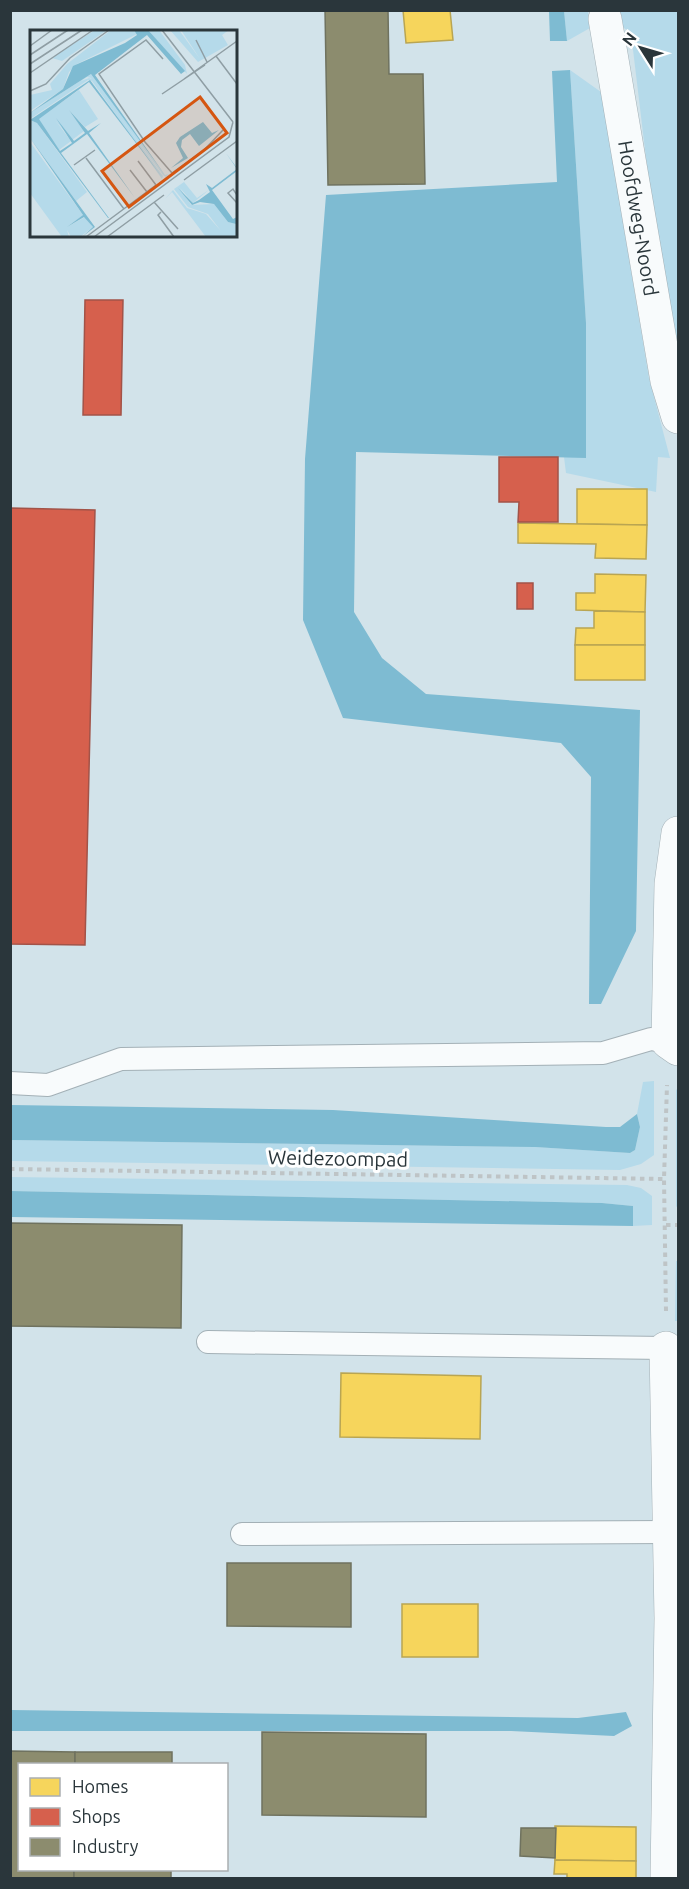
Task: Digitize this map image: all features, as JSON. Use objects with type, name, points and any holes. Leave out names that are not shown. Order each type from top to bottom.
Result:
[{"type":"street","name":"Hoofdweg-Noord","points":[[605,18],[667,381],[678,413]]},
{"type":"street","points":[[673,1046],[671,884],[678,833]]},
{"type":"street","points":[[667,1878],[671,1618],[669,1532],[674,1351]]},
{"type":"lane","points":[[10,1083],[48,1085],[121,1059],[603,1053],[651,1039],[673,1046]]},
{"type":"lane","points":[[208,1342],[674,1351]]},
{"type":"lane","points":[[242,1533],[669,1532]]},
{"type":"path","points":[[673,1046],[664,1179],[674,1351]]},
{"type":"path","name":"Weidezoompad","points":[[10,1168],[664,1179]]},
{"type":"path","points":[[666,1225],[678,1225]]},
{"type":"shaded area","points":[[549,11],[564,11],[567,41],[550,41]]},
{"type":"shaded area","points":[[564,11],[588,11],[590,28],[567,41]]},
{"type":"shaded area","points":[[617,11],[678,11],[678,347],[653,216],[631,33],[621,26]]},
{"type":"shaded area","points":[[570,70],[601,92],[649,378],[670,458],[658,457],[656,492],[566,473],[564,457],[586,457],[586,323]]},
{"type":"shaded area","points":[[570,70],[586,323],[586,458],[356,452],[354,612],[382,658],[426,694],[640,710],[636,931],[601,1004],[589,1004],[591,777],[561,743],[343,718],[303,620],[305,459],[326,195],[557,182],[552,71]]},
{"type":"shaded area","points":[[654,1081],[654,1155],[641,1164],[620,1170],[11,1161],[11,1140],[535,1147],[630,1153],[635,1150],[640,1127],[637,1114],[643,1082]]},
{"type":"shaded area","points":[[676,1089],[678,1091],[678,1209],[676,1206]]},
{"type":"shaded area","points":[[11,1105],[333,1110],[606,1127],[620,1127],[637,1114],[640,1127],[635,1150],[630,1153],[535,1147],[11,1140]]},
{"type":"shaded area","points":[[11,1177],[627,1185],[641,1188],[652,1196],[652,1225],[633,1226],[633,1206],[602,1203],[11,1191]]},
{"type":"shaded area","points":[[11,1191],[602,1203],[633,1206],[633,1226],[11,1217]]},
{"type":"shaded area","points":[[676,1261],[678,1261],[678,1321],[675,1321]]},
{"type":"shaded area","points":[[11,1710],[578,1718],[626,1712],[632,1726],[614,1736],[511,1731],[11,1731]]},
{"type":"building: Homes","points":[[403,10],[450,10],[453,40],[406,43]]},
{"type":"building: Homes","points":[[577,489],[647,489],[647,525],[577,524]]},
{"type":"building: Homes","points":[[518,523],[647,525],[646,559],[595,558],[596,544],[518,543]]},
{"type":"building: Homes","points":[[595,574],[646,575],[645,612],[576,610],[576,593],[595,593]]},
{"type":"building: Homes","points":[[594,611],[645,612],[645,645],[575,645],[576,628],[594,628]]},
{"type":"building: Homes","points":[[575,645],[645,645],[645,680],[575,680]]},
{"type":"building: Homes","points":[[341,1373],[481,1376],[480,1439],[340,1437]]},
{"type":"building: Homes","points":[[402,1604],[478,1604],[478,1657],[402,1657]]},
{"type":"building: Homes","points":[[555,1826],[636,1827],[636,1861],[555,1860]]},
{"type":"building: Homes","points":[[555,1860],[636,1861],[636,1878],[567,1878],[567,1874],[554,1874]]},
{"type":"building: Shops","points":[[85,300],[123,300],[121,415],[83,415]]},
{"type":"building: Shops","points":[[499,457],[558,457],[558,522],[518,522],[519,502],[499,502]]},
{"type":"building: Shops","points":[[10,508],[95,510],[85,945],[10,944]]},
{"type":"building: Shops","points":[[517,583],[533,583],[533,609],[517,609]]},
{"type":"building: Industry","points":[[325,10],[388,10],[389,74],[423,74],[425,184],[328,185]]},
{"type":"building: Industry","points":[[10,1223],[182,1225],[181,1328],[10,1326]]},
{"type":"building: Industry","points":[[227,1563],[351,1563],[351,1627],[227,1626]]},
{"type":"building: Industry","points":[[262,1732],[426,1734],[426,1817],[262,1815]]},
{"type":"building: Industry","points":[[10,1751],[75,1752],[75,1763],[18,1763],[18,1871],[74,1871],[74,1878],[10,1878]]},
{"type":"building: Industry","points":[[75,1752],[172,1752],[172,1763],[75,1763]]},
{"type":"building: Industry","points":[[521,1828],[556,1828],[555,1858],[520,1856]]},
{"type":"building: Industry","points":[[74,1871],[171,1871],[171,1878],[74,1878]]}]
